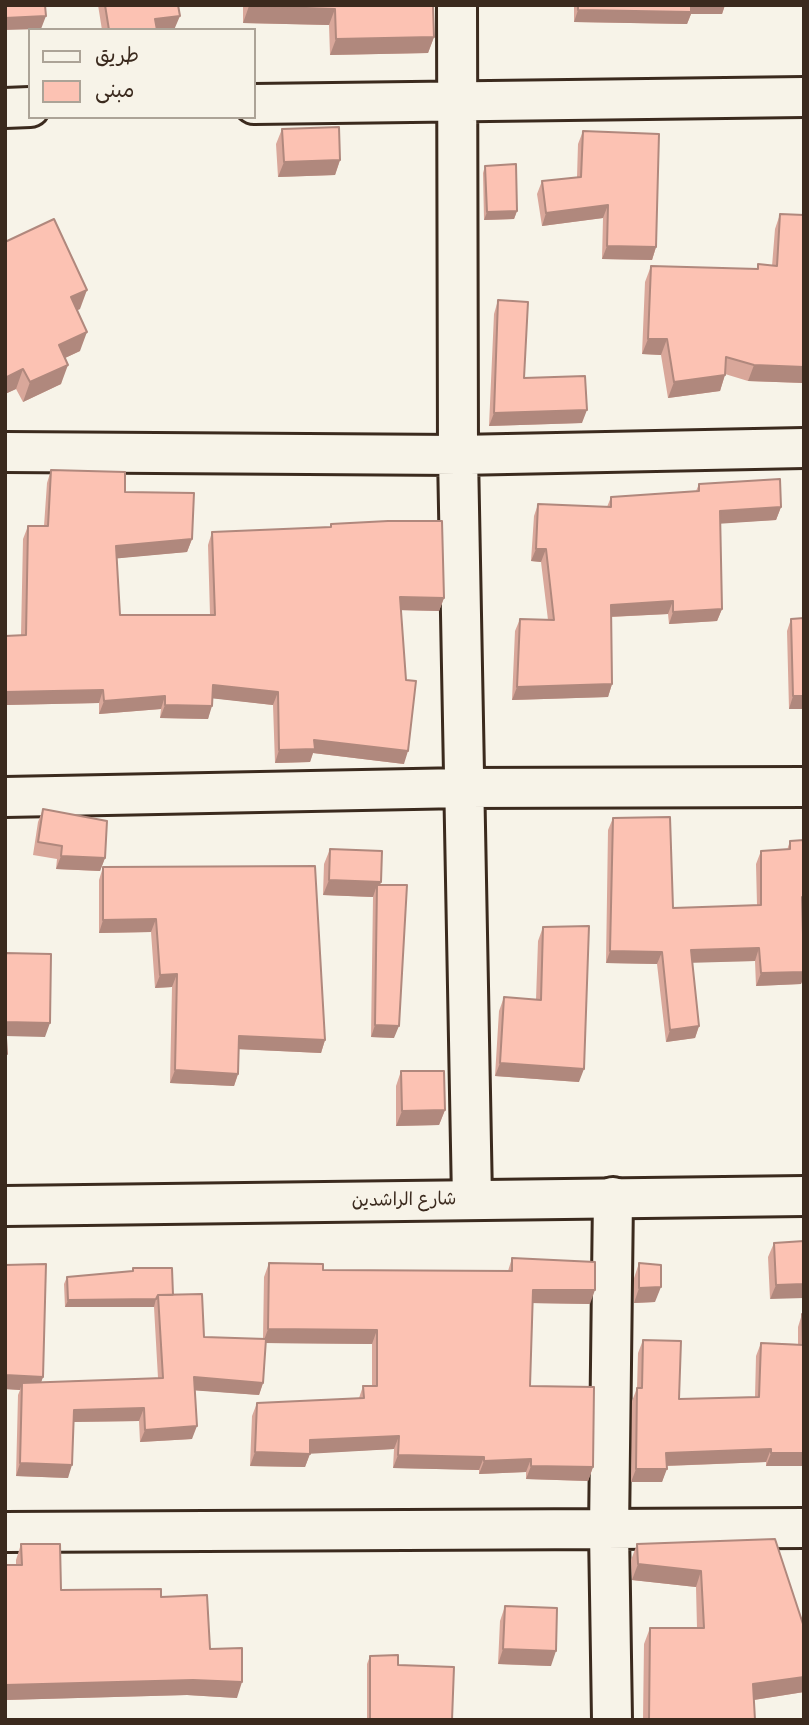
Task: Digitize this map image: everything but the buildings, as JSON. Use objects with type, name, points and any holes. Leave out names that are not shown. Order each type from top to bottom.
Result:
[{"type":"street","points":[[457,5],[458,455],[472,1199]]},
{"type":"street","points":[[256,104],[804,97]]},
{"type":"street","points":[[5,108],[28,107]]},
{"type":"street","points":[[5,452],[458,455],[804,448]]},
{"type":"street","points":[[5,797],[464,788],[804,787]]},
{"type":"street","name":"شارع الراشدين","points":[[5,1206],[804,1196]]},
{"type":"street","points":[[612,1720],[609,1531],[613,1197]]},
{"type":"street","points":[[5,1532],[804,1528]]}]
